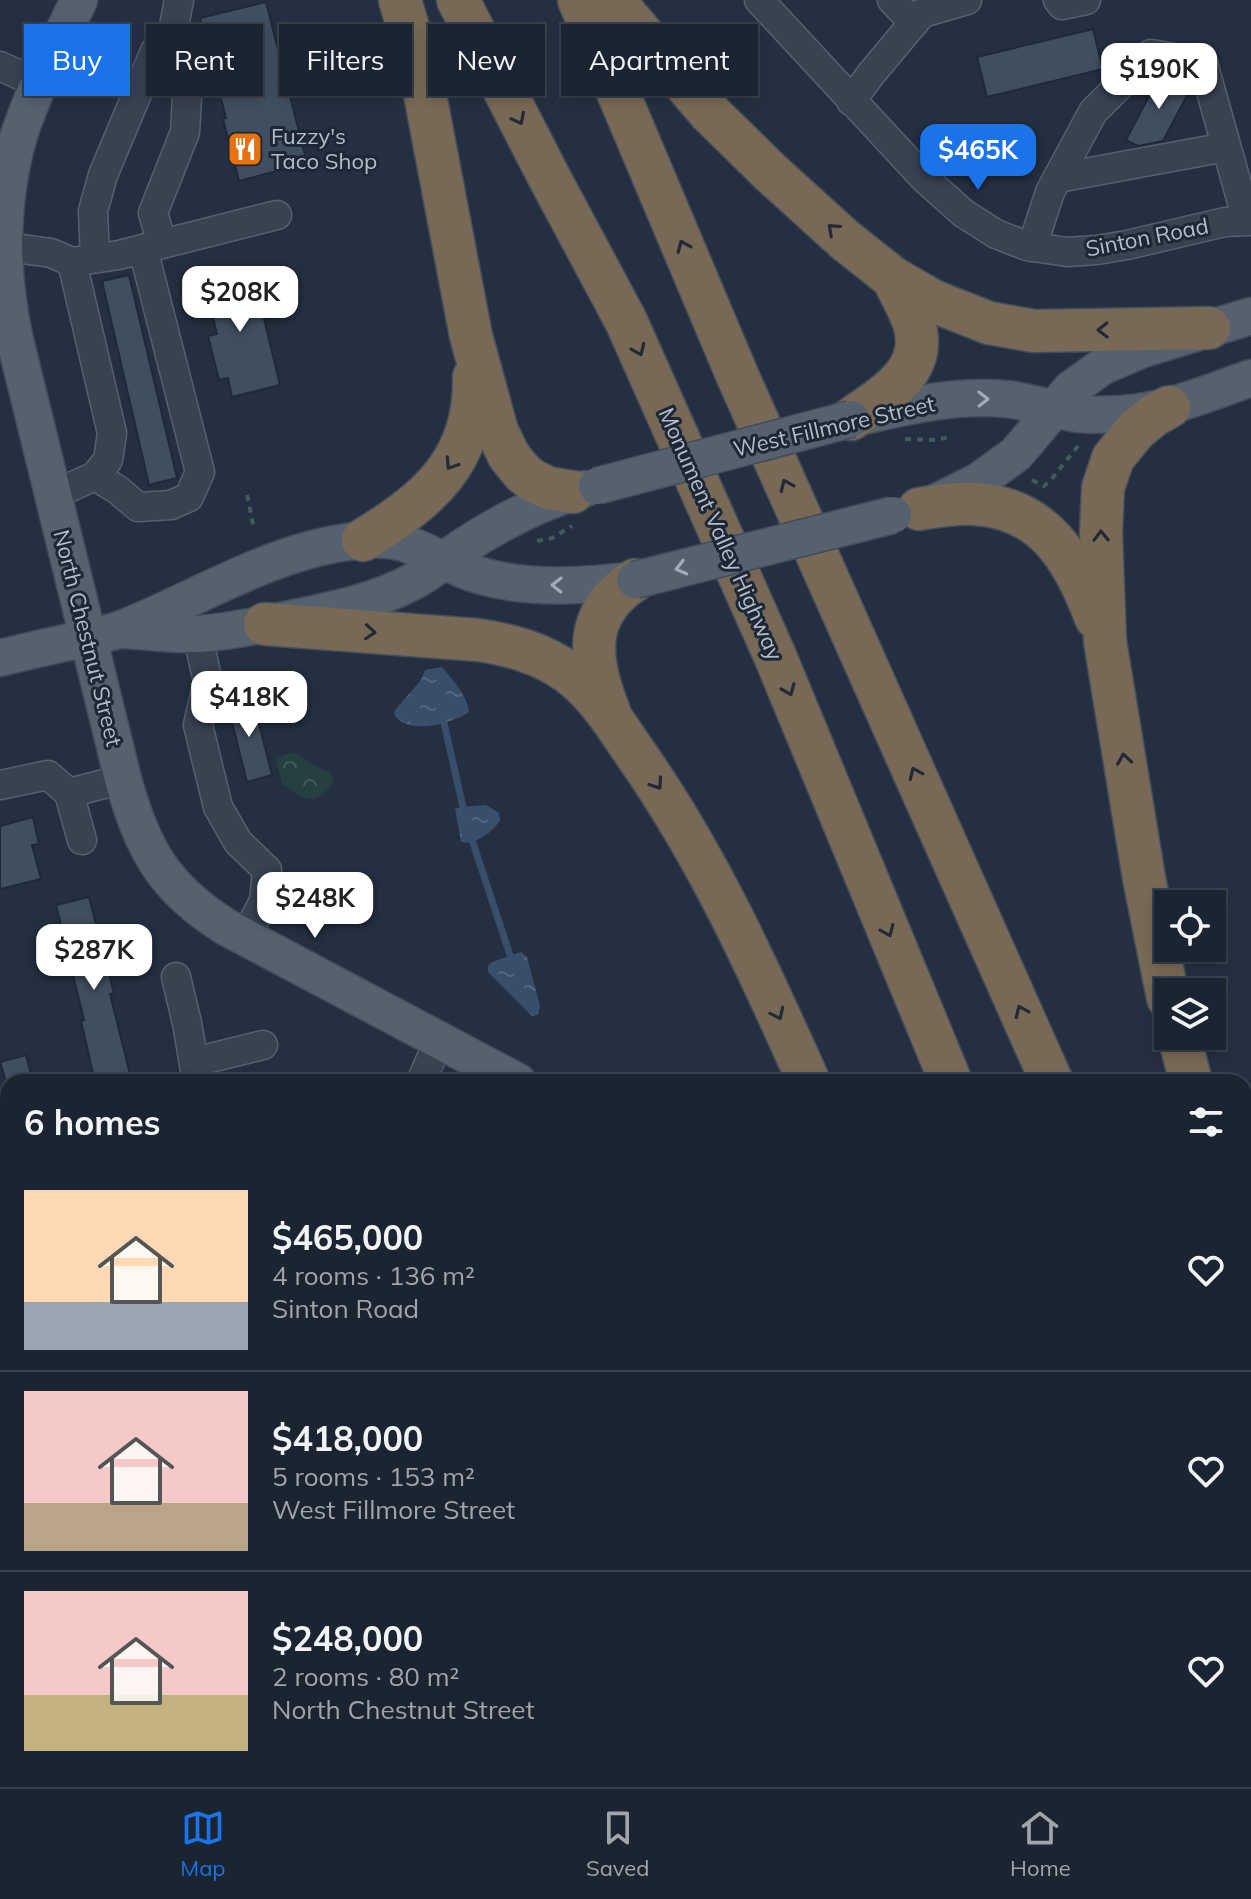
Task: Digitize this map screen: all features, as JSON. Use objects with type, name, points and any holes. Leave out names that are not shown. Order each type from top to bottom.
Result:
[{"type":"highway","points":[[400,0],[420,68],[471,336],[493,419],[509,456],[532,480],[548,488],[585,489]]},
{"type":"highway","name":"Monument Valley Highway","points":[[458,0],[626,321],[775,656],[948,1074]]},
{"type":"highway","points":[[579,0],[738,377],[1048,1074]]},
{"type":"highway","points":[[613,0],[730,134],[845,240],[893,278],[933,301],[989,323],[1019,329],[1209,328]]},
{"type":"highway","points":[[851,419],[896,385],[910,369],[916,352],[915,330],[893,278]]},
{"type":"highway","points":[[363,540],[404,514],[431,490],[463,445],[475,400],[471,336]]},
{"type":"highway","points":[[1164,978],[1105,641],[1101,500],[1113,458],[1126,440],[1169,407]]},
{"type":"highway","points":[[906,512],[980,504],[1004,508],[1034,523],[1063,549],[1075,569],[1105,641]]},
{"type":"highway","points":[[612,720],[596,673],[595,636],[614,595],[635,580]]},
{"type":"highway","points":[[265,624],[478,640],[517,647],[547,659],[569,673],[586,688],[612,720],[661,791],[706,866],[805,1074]]},
{"type":"highway","points":[[1183,1050],[1189,1074]]},
{"type":"main road","name":"North Chestnut Street","points":[[68,24],[79,0]]},
{"type":"main road","name":"North Chestnut Street","points":[[34,96],[12,159],[5,198],[1,246],[7,338],[53,495],[105,633],[123,779],[141,835],[165,875],[199,909],[245,937],[503,1074]]},
{"type":"main road","name":"West Fillmore Street","points":[[0,658],[105,633],[254,570],[320,548],[363,540],[405,542],[475,574],[501,582],[568,586],[635,580],[906,512],[959,492],[998,468],[1027,443],[1071,389],[1103,366],[1128,355],[1251,316]]},
{"type":"main road","name":"West Fillmore Street","points":[[105,633],[197,634],[265,624],[388,593],[421,578],[499,525],[548,501],[851,419],[919,404],[973,399],[1009,399],[1092,415],[1125,414],[1169,407],[1251,378]]},
{"type":"street","points":[[174,24],[179,0]]},
{"type":"street","name":"Sinton Road","points":[[759,0],[924,178],[963,213],[996,234],[1032,247],[1067,252],[1127,245],[1225,222],[1249,221]]},
{"type":"street","points":[[892,0],[914,23]]},
{"type":"street","points":[[851,101],[922,13],[967,0]]},
{"type":"street","points":[[1058,0],[1062,5],[1086,0]]},
{"type":"street","points":[[1032,247],[1050,192],[1093,112],[1151,54],[1203,63],[1249,221]]},
{"type":"street","points":[[0,66],[24,77]]},
{"type":"street","points":[[53,495],[95,476],[108,460],[112,433],[83,260],[103,175],[146,72]]},
{"type":"street","points":[[95,476],[138,507],[171,505],[189,497],[200,472],[153,246],[153,213],[185,132],[187,96]]},
{"type":"street","points":[[1058,178],[1226,147]]},
{"type":"street","points":[[1,246],[83,260],[119,255],[277,215]]},
{"type":"street","points":[[197,634],[208,681],[198,725],[218,807],[238,842],[267,870],[264,901],[245,937]]},
{"type":"street","points":[[0,785],[48,775],[69,793],[82,840]]},
{"type":"street","points":[[69,793],[123,779]]},
{"type":"street","points":[[176,977],[196,1072],[263,1045]]},
{"type":"street","points":[[424,1074],[439,1040]]},
{"type":"path","points":[[1026,476],[1044,486],[1077,446],[1086,446]]},
{"type":"path","points":[[247,495],[254,529]]},
{"type":"green space","points":[[294,752],[330,772],[334,780],[322,795],[310,799],[282,784],[276,758]]},
{"type":"water","points":[[442,667],[462,694],[469,712],[430,726],[409,725],[400,721],[394,714],[395,710],[421,680],[425,670]]},
{"type":"water","points":[[486,805],[499,813],[500,820],[491,831],[473,843],[461,842],[455,809]]},
{"type":"water","points":[[521,952],[527,957],[540,1006],[538,1015],[532,1016],[488,970],[492,962]]},
{"type":"building","points":[[266,2],[279,53],[279,96],[290,96],[307,163],[239,181],[220,96],[263,96],[263,24],[202,24],[200,18]]},
{"type":"building","points":[[1093,29],[1103,69],[987,97],[977,57]]},
{"type":"building","points":[[1161,73],[1172,75],[1192,86],[1163,141],[1138,146],[1126,140]]},
{"type":"building","points":[[252,269],[280,385],[232,397],[228,378],[219,380],[208,336],[217,334],[204,281]]},
{"type":"building","points":[[129,275],[177,478],[149,485],[102,281]]},
{"type":"building","points":[[252,696],[272,775],[247,782],[227,702]]},
{"type":"building","points":[[33,817],[39,844],[32,845],[41,879],[0,889],[0,826]]},
{"type":"building","points":[[89,897],[114,993],[110,994],[130,1074],[93,1074],[81,1021],[84,1020],[56,905]]},
{"type":"building","points":[[26,1055],[31,1074],[4,1074],[0,1062]]},
{"type":"waterway","points":[[444,723],[463,807]]},
{"type":"waterway","points":[[473,843],[510,955]]},
{"type":"place","name":"Fuzzy's Taco Shop","points":[[245,149]]}]
